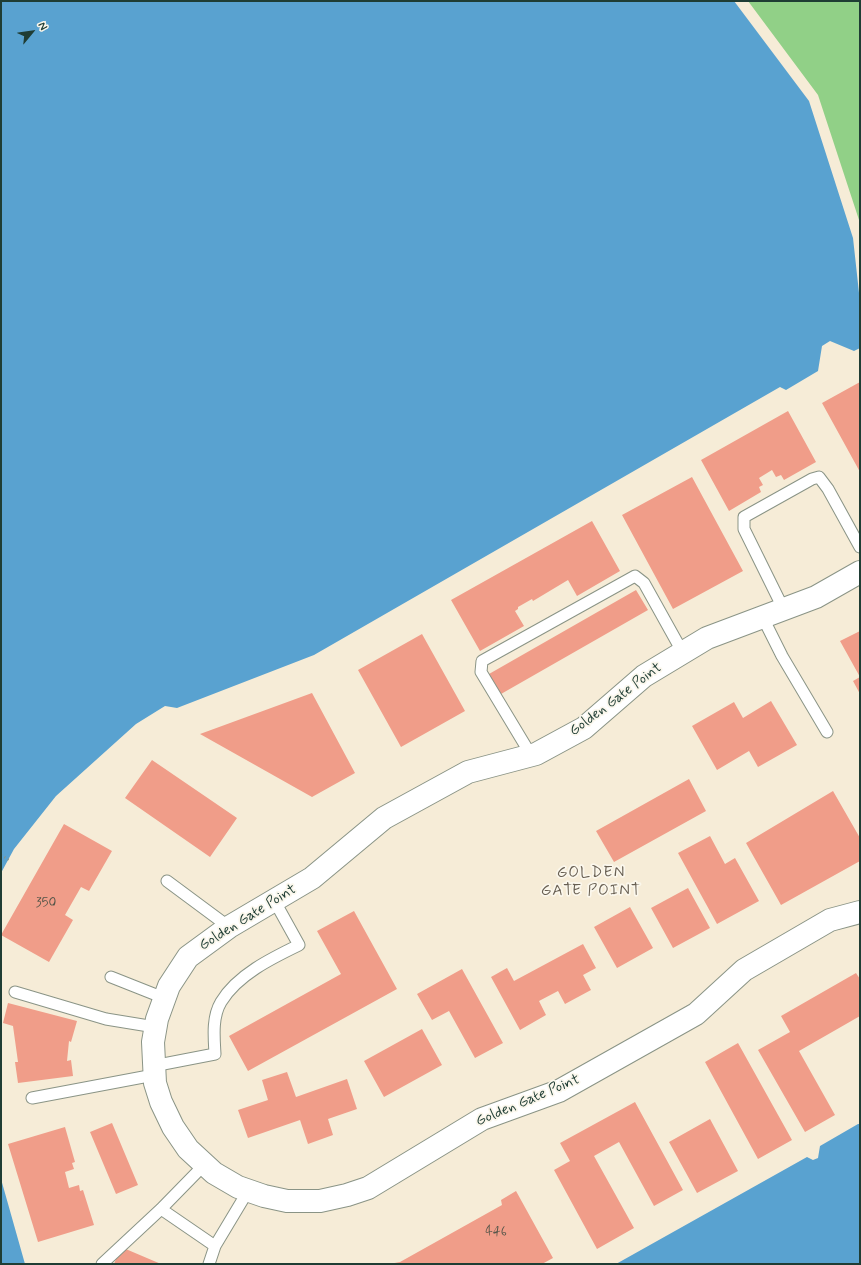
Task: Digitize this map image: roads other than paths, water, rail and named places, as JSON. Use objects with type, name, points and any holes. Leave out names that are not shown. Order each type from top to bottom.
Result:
[{"type":"street","name":"Golden Gate Point","points":[[860,572],[816,598],[707,638],[644,676],[584,728],[531,755],[468,772],[384,818],[312,878],[229,927],[188,957],[169,986],[164,998],[153,1042],[153,1071],[161,1102],[173,1126],[188,1149],[214,1173],[248,1191],[288,1201],[320,1201],[347,1195],[368,1188],[482,1119],[566,1087],[696,1014],[744,970],[830,920],[860,912]]},
{"type":"lane","points":[[784,610],[744,529],[744,517],[812,479],[819,477],[826,485],[860,547]]},
{"type":"lane","points":[[531,755],[481,672],[482,661],[635,576],[644,584],[683,653]]},
{"type":"lane","points":[[763,618],[782,656],[827,732]]},
{"type":"lane","points":[[167,881],[229,927]]},
{"type":"lane","points":[[32,1098],[153,1071],[215,1054],[214,1027],[220,1003],[235,986],[256,968],[299,945],[274,900]]},
{"type":"lane","points":[[111,977],[164,998]]},
{"type":"lane","points":[[15,992],[106,1019],[156,1027]]},
{"type":"lane","points":[[102,1264],[160,1210],[205,1164]]},
{"type":"lane","points":[[209,1264],[215,1246],[248,1191]]},
{"type":"lane","points":[[160,1210],[215,1246]]},
{"type":"water","points":[[1,1],[734,1],[809,101],[853,238],[860,302],[860,348],[854,351],[830,341],[822,346],[818,371],[786,390],[780,387],[314,655],[177,708],[165,706],[136,724],[56,796],[14,849],[1,873]]},
{"type":"water","points":[[860,1124],[860,1264],[616,1264],[807,1157],[813,1160],[818,1158],[820,1146]]},
{"type":"water","points":[[1,1179],[25,1264],[1,1264]]},
{"type":"district","name":"GOLDEN GATE POINT","points":[[591,883]]}]
